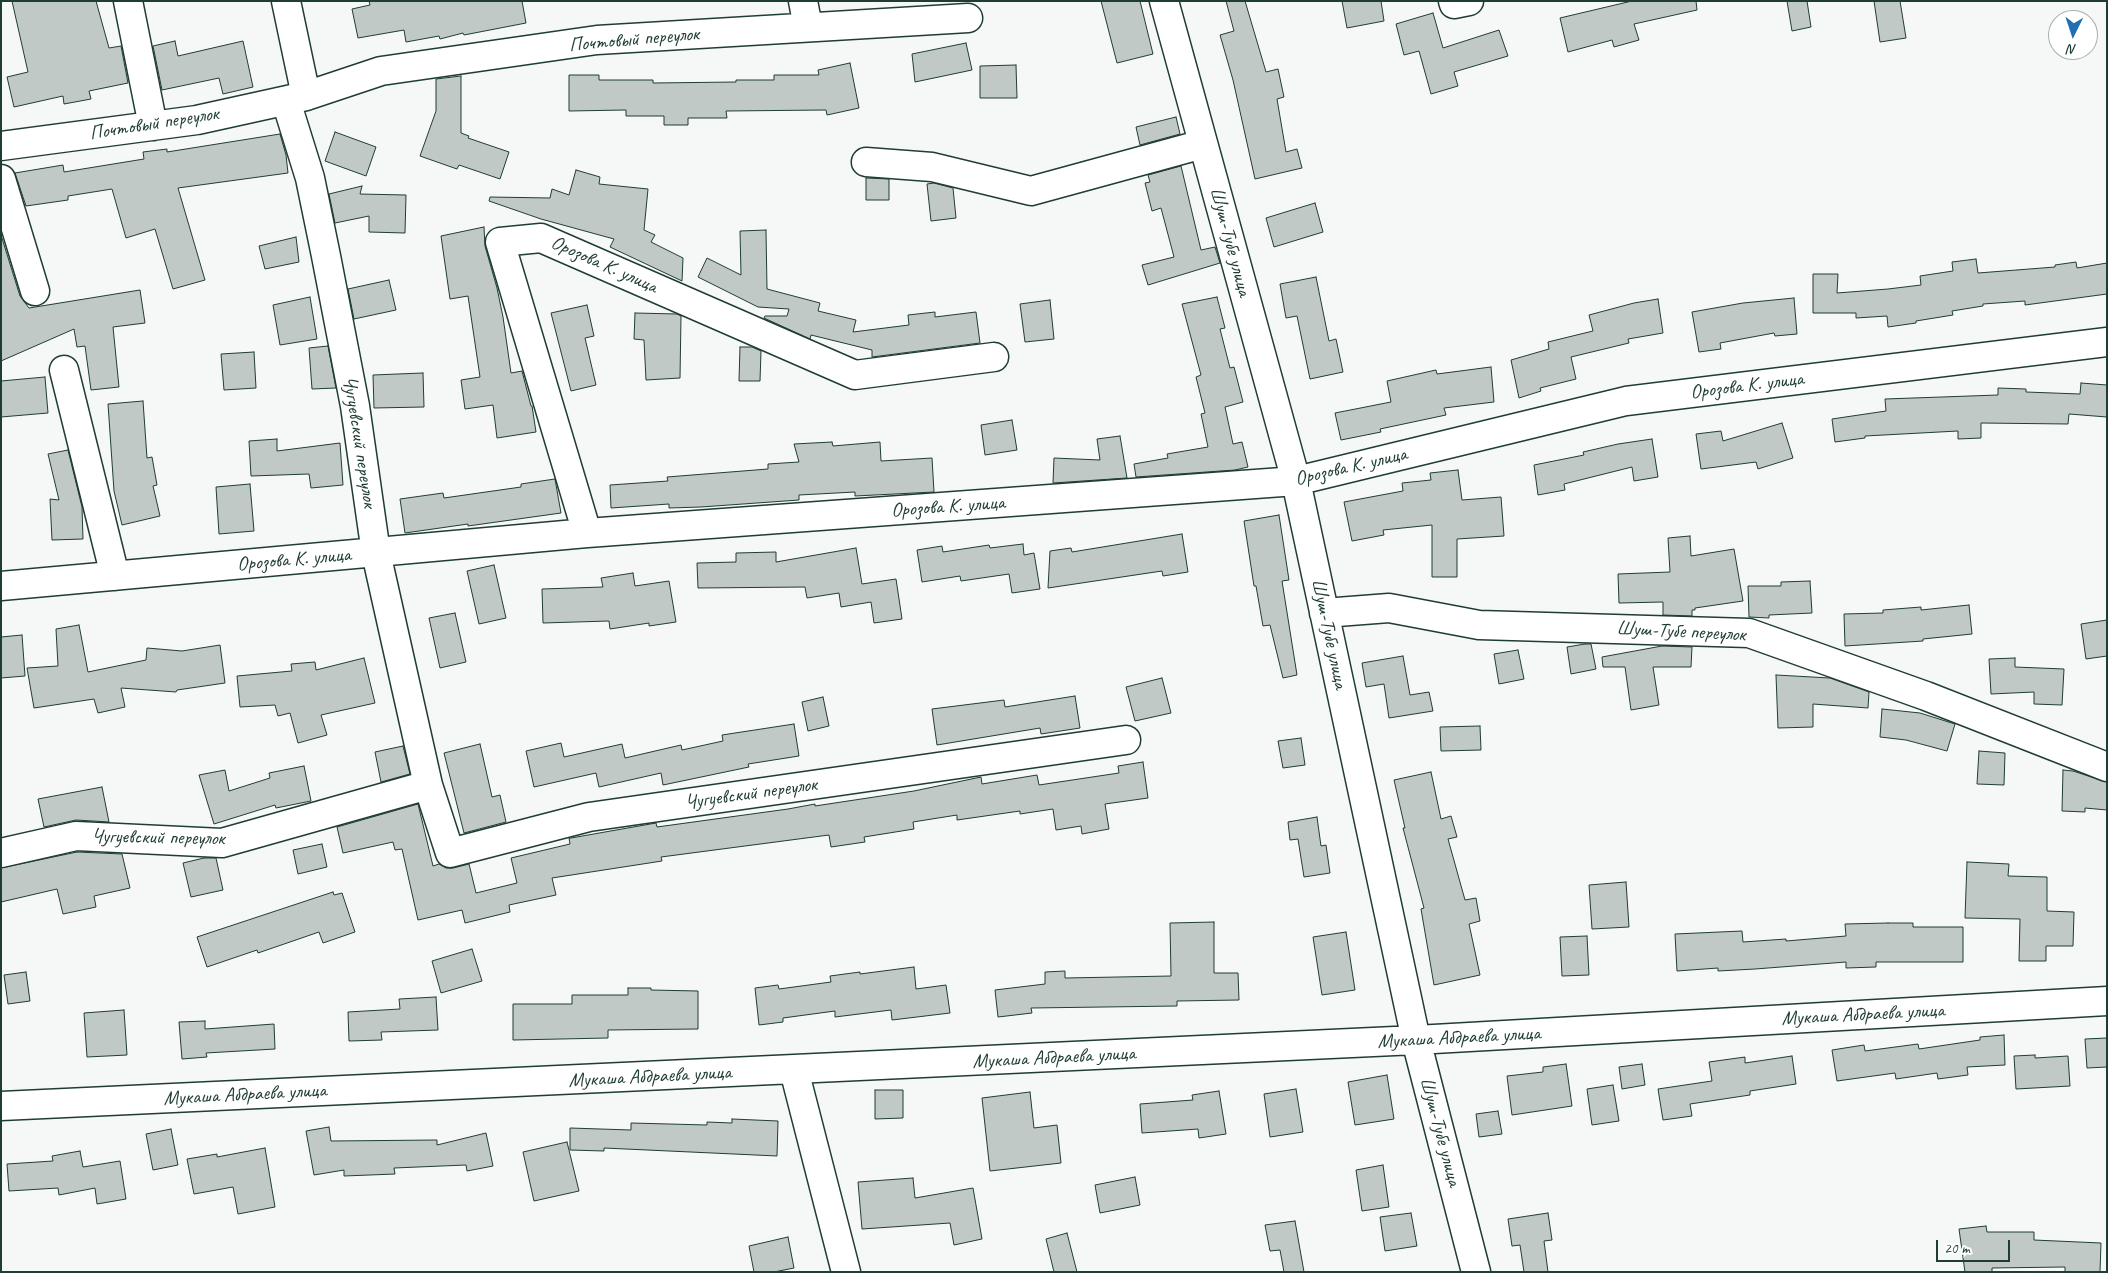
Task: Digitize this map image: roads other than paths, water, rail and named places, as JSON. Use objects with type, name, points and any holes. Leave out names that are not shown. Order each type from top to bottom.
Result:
[{"type":"street","points":[[128,1],[153,126]]},
{"type":"street","points":[[286,1],[296,98]]},
{"type":"street","name":"Шуш-Тубе улица","points":[[1164,1],[1296,481],[1416,1040],[1476,1272]]},
{"type":"street","points":[[1453,1],[1454,4],[1469,1]]},
{"type":"street","name":"Почтовый переулок","points":[[1,145],[197,120],[296,98],[381,71],[597,40],[805,14],[968,18]]},
{"type":"street","name":"Чугуевский переулок","points":[[296,98],[355,406],[376,553],[428,784],[450,853],[589,817],[1126,740]]},
{"type":"street","points":[[866,162],[932,167],[1030,191],[1204,144]]},
{"type":"street","points":[[1,179],[35,291]]},
{"type":"street","name":"Орозова К. улица","points":[[587,533],[500,242],[541,238],[855,375],[994,357]]},
{"type":"street","name":"Орозова К. улица","points":[[1,586],[587,533],[1296,481],[1626,400],[2107,342]]},
{"type":"street","points":[[64,370],[115,576]]},
{"type":"street","name":"Шуш-Тубе переулок","points":[[1324,613],[1389,608],[1479,625],[1749,633],[1926,696],[2107,767]]},
{"type":"street","name":"Чугуевский переулок","points":[[1,853],[76,836],[222,843],[428,784]]},
{"type":"street","name":"Мукаша Абдраева улица","points":[[1,1106],[1416,1040],[2107,1002]]},
{"type":"street","points":[[794,1070],[846,1272]]}]
